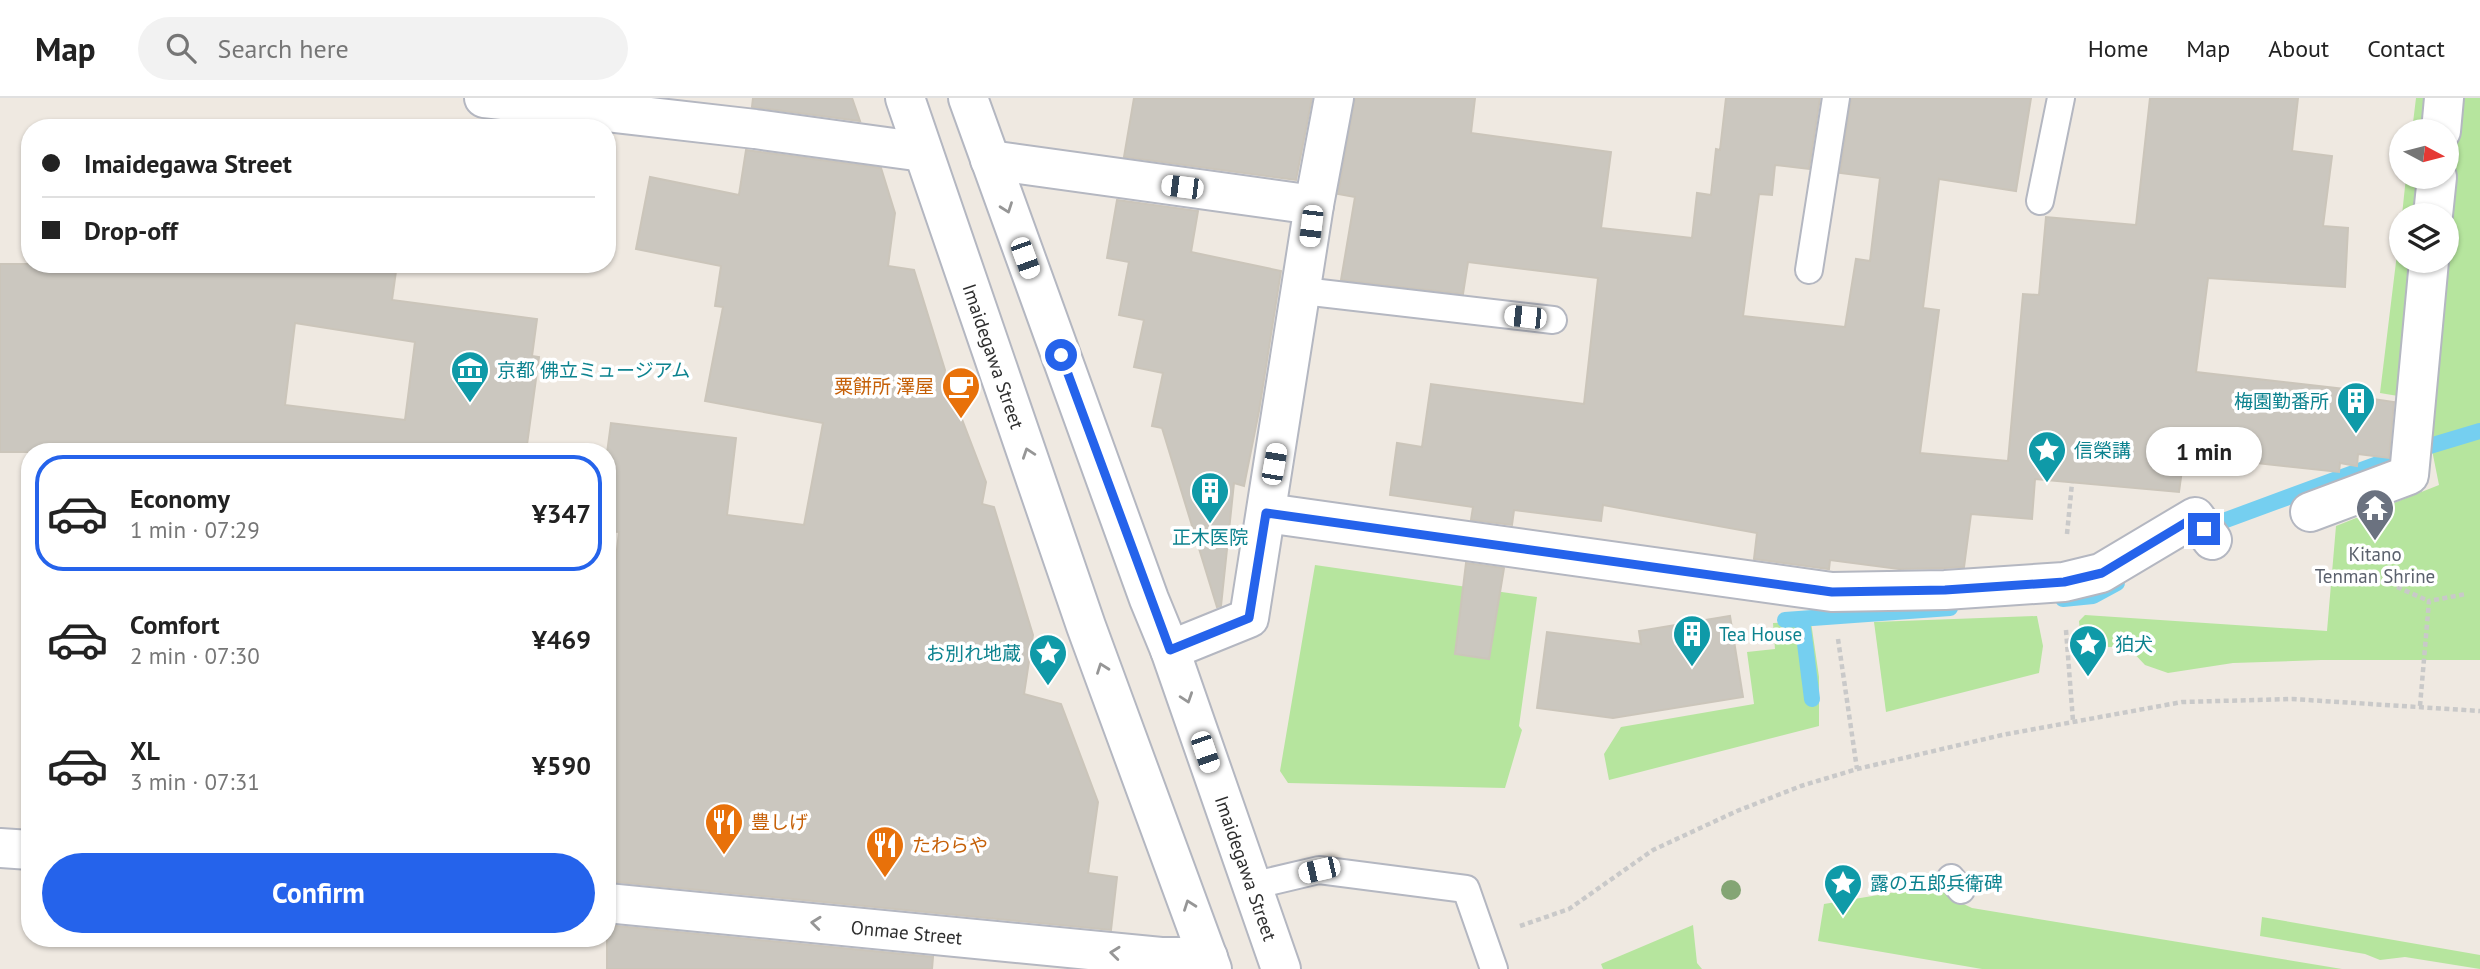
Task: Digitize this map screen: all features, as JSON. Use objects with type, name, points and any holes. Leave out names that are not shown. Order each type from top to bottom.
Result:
[{"type":"street","name":"Imaidegawa Street","points":[[905,98],[1086,626],[1210,963]]},
{"type":"street","name":"Imaidegawa Street","points":[[968,98],[1170,650],[1281,969]]},
{"type":"street","points":[[1170,650],[1249,618],[1303,291],[1314,205],[1334,98]]},
{"type":"street","points":[[2442,119],[2444,98]]},
{"type":"street","points":[[501,99],[923,152]]},
{"type":"street","points":[[989,160],[1314,205]]},
{"type":"street","points":[[2310,512],[2409,475],[2428,273]]},
{"type":"street","points":[[1266,513],[1832,592],[1945,590],[2064,582],[2102,573],[2195,517],[2212,540]]},
{"type":"street","points":[[0,848],[21,849]]},
{"type":"street","name":"Onmae Street","points":[[616,904],[1210,963]]},
{"type":"lane","points":[[1809,271],[1836,98]]},
{"type":"lane","points":[[2040,201],[2061,98]]},
{"type":"lane","points":[[1303,291],[1553,320]]},
{"type":"lane","points":[[1251,886],[1319,870],[1466,889],[1494,969]]},
{"type":"path","points":[[2397,587],[2429,601],[2466,594]]},
{"type":"path","points":[[1832,592],[1857,769]]},
{"type":"path","points":[[2420,706],[2429,601]]},
{"type":"path","points":[[1483,939],[1569,909],[1653,850],[1737,811],[1801,786],[1857,769],[2014,733],[2182,702],[2292,699],[2480,711]]},
{"type":"green space","points":[[2416,98],[2480,98],[2480,660],[2233,663],[2168,673],[2145,665],[2128,647],[2087,647],[2081,642],[2079,621],[2085,615],[2327,631],[2336,526],[2439,485],[2422,400],[2380,393],[2395,273],[2459,273],[2459,203],[2403,203],[2405,189],[2459,189],[2459,119],[2413,119]]},
{"type":"green space","points":[[1315,565],[1537,597],[1519,726],[1522,730],[1505,788],[1288,783],[1280,771]]},
{"type":"green space","points":[[2037,616],[2043,646],[2039,673],[1886,712],[1874,622]]},
{"type":"green space","points":[[1811,622],[1819,677],[1819,726],[1609,780],[1604,754],[1621,727],[1754,704],[1747,652],[1775,649],[1773,623]]},
{"type":"green space","points":[[1939,885],[1953,899],[1972,908],[2342,969],[1982,969],[1818,941],[1824,904]]},
{"type":"green space","points":[[2262,917],[2480,955],[2480,969],[2405,957],[2380,960],[2365,954],[2260,936]]},
{"type":"green space","points":[[1693,925],[1697,963],[1702,969],[1603,969],[1601,964]]},
{"type":"building","points":[[753,98],[852,98],[860,121],[752,107]]},
{"type":"building","points":[[1134,98],[1312,98],[1296,180],[1124,157]]},
{"type":"building","points":[[1355,98],[1475,98],[1471,133],[1611,152],[1601,228],[1692,238],[1697,193],[1711,195],[1726,98],[1820,98],[1809,169],[1775,165],[1772,195],[1759,194],[1743,316],[1845,327],[1856,259],[1870,261],[1880,178],[1840,173],[1851,98],[2031,98],[2016,191],[1939,179],[1923,308],[1939,310],[1920,453],[2008,461],[2023,294],[2039,295],[2046,217],[2136,225],[2150,98],[2298,98],[2292,151],[2332,156],[2323,226],[2348,228],[2345,287],[2208,278],[2196,372],[2353,390],[2353,396],[2394,402],[2389,458],[2358,454],[2357,466],[2340,463],[2339,472],[2184,455],[2179,492],[2035,479],[2032,519],[1971,514],[1964,567],[1944,568],[1899,569],[1830,560],[1829,569],[1754,559],[1757,533],[1603,505],[1601,521],[1514,510],[1512,525],[1471,520],[1473,507],[1390,495],[1397,443],[1422,447],[1431,384],[1584,404],[1598,278],[1468,262],[1463,294],[1341,280],[1355,197],[1338,194]]},
{"type":"building","points":[[746,150],[881,168],[895,213],[888,266],[914,270],[945,370],[942,386],[950,388],[986,482],[982,504],[994,507],[1033,635],[1024,694],[1061,704],[1098,802],[1088,873],[1117,877],[1111,930],[616,882],[616,558],[619,532],[616,532],[616,443],[608,443],[611,423],[736,438],[727,515],[804,525],[823,423],[705,401],[723,307],[715,306],[721,266],[636,249],[650,177],[739,195]]},
{"type":"building","points":[[1117,200],[1198,211],[1191,252],[1281,271],[1244,486],[1234,483],[1221,606],[1217,607],[1162,428],[1152,426],[1163,373],[1134,367],[1144,320],[1119,315],[1129,262],[1107,258]]},
{"type":"building","points":[[0,264],[21,264],[21,273],[396,273],[392,300],[537,319],[532,356],[539,357],[527,443],[21,443],[21,452],[0,452]],"holes":[[[295,323],[415,342],[405,420],[285,405]]]},
{"type":"building","points":[[1466,563],[1504,568],[1489,659],[1455,654]]},
{"type":"building","points":[[1730,616],[1743,697],[1613,718],[1537,708],[1547,632],[1641,644],[1639,631]]},
{"type":"building","points":[[616,926],[933,957],[932,969],[607,969],[607,947],[616,947]]},
{"type":"waterway","points":[[2207,532],[2226,520],[2413,451],[2480,431]]},
{"type":"waterway","points":[[2063,599],[2093,596],[2117,583]]},
{"type":"waterway","points":[[1785,620],[1950,608]]},
{"type":"waterway","points":[[1802,620],[1812,699]]},
{"type":"place","name":"京都 佛立ミュージアム","points":[[470,404]]},
{"type":"place","name":"粟餅所 澤屋","points":[[961,420]]},
{"type":"place","name":"梅園勤番所","points":[[2356,435]]},
{"type":"place","name":"信榮講","points":[[2047,484]]},
{"type":"place","name":"正木医院","points":[[1210,525]]},
{"type":"place","name":"Kitano Tenman Shrine","points":[[2375,542]]},
{"type":"place","name":"Tea House","points":[[1692,668]]},
{"type":"place","name":"狛犬","points":[[2088,678]]},
{"type":"place","name":"お別れ地蔵","points":[[1048,687]]},
{"type":"place","name":"豊しげ","points":[[724,856]]},
{"type":"place","name":"たわらや","points":[[885,879]]},
{"type":"place","name":"露の五郎兵衛碑","points":[[1843,917]]},
{"type":"route","points":[[1061,355],[1170,650],[1249,618],[1266,513],[1832,592],[1945,590],[2064,582],[2102,573],[2195,517],[2204,529]]}]
